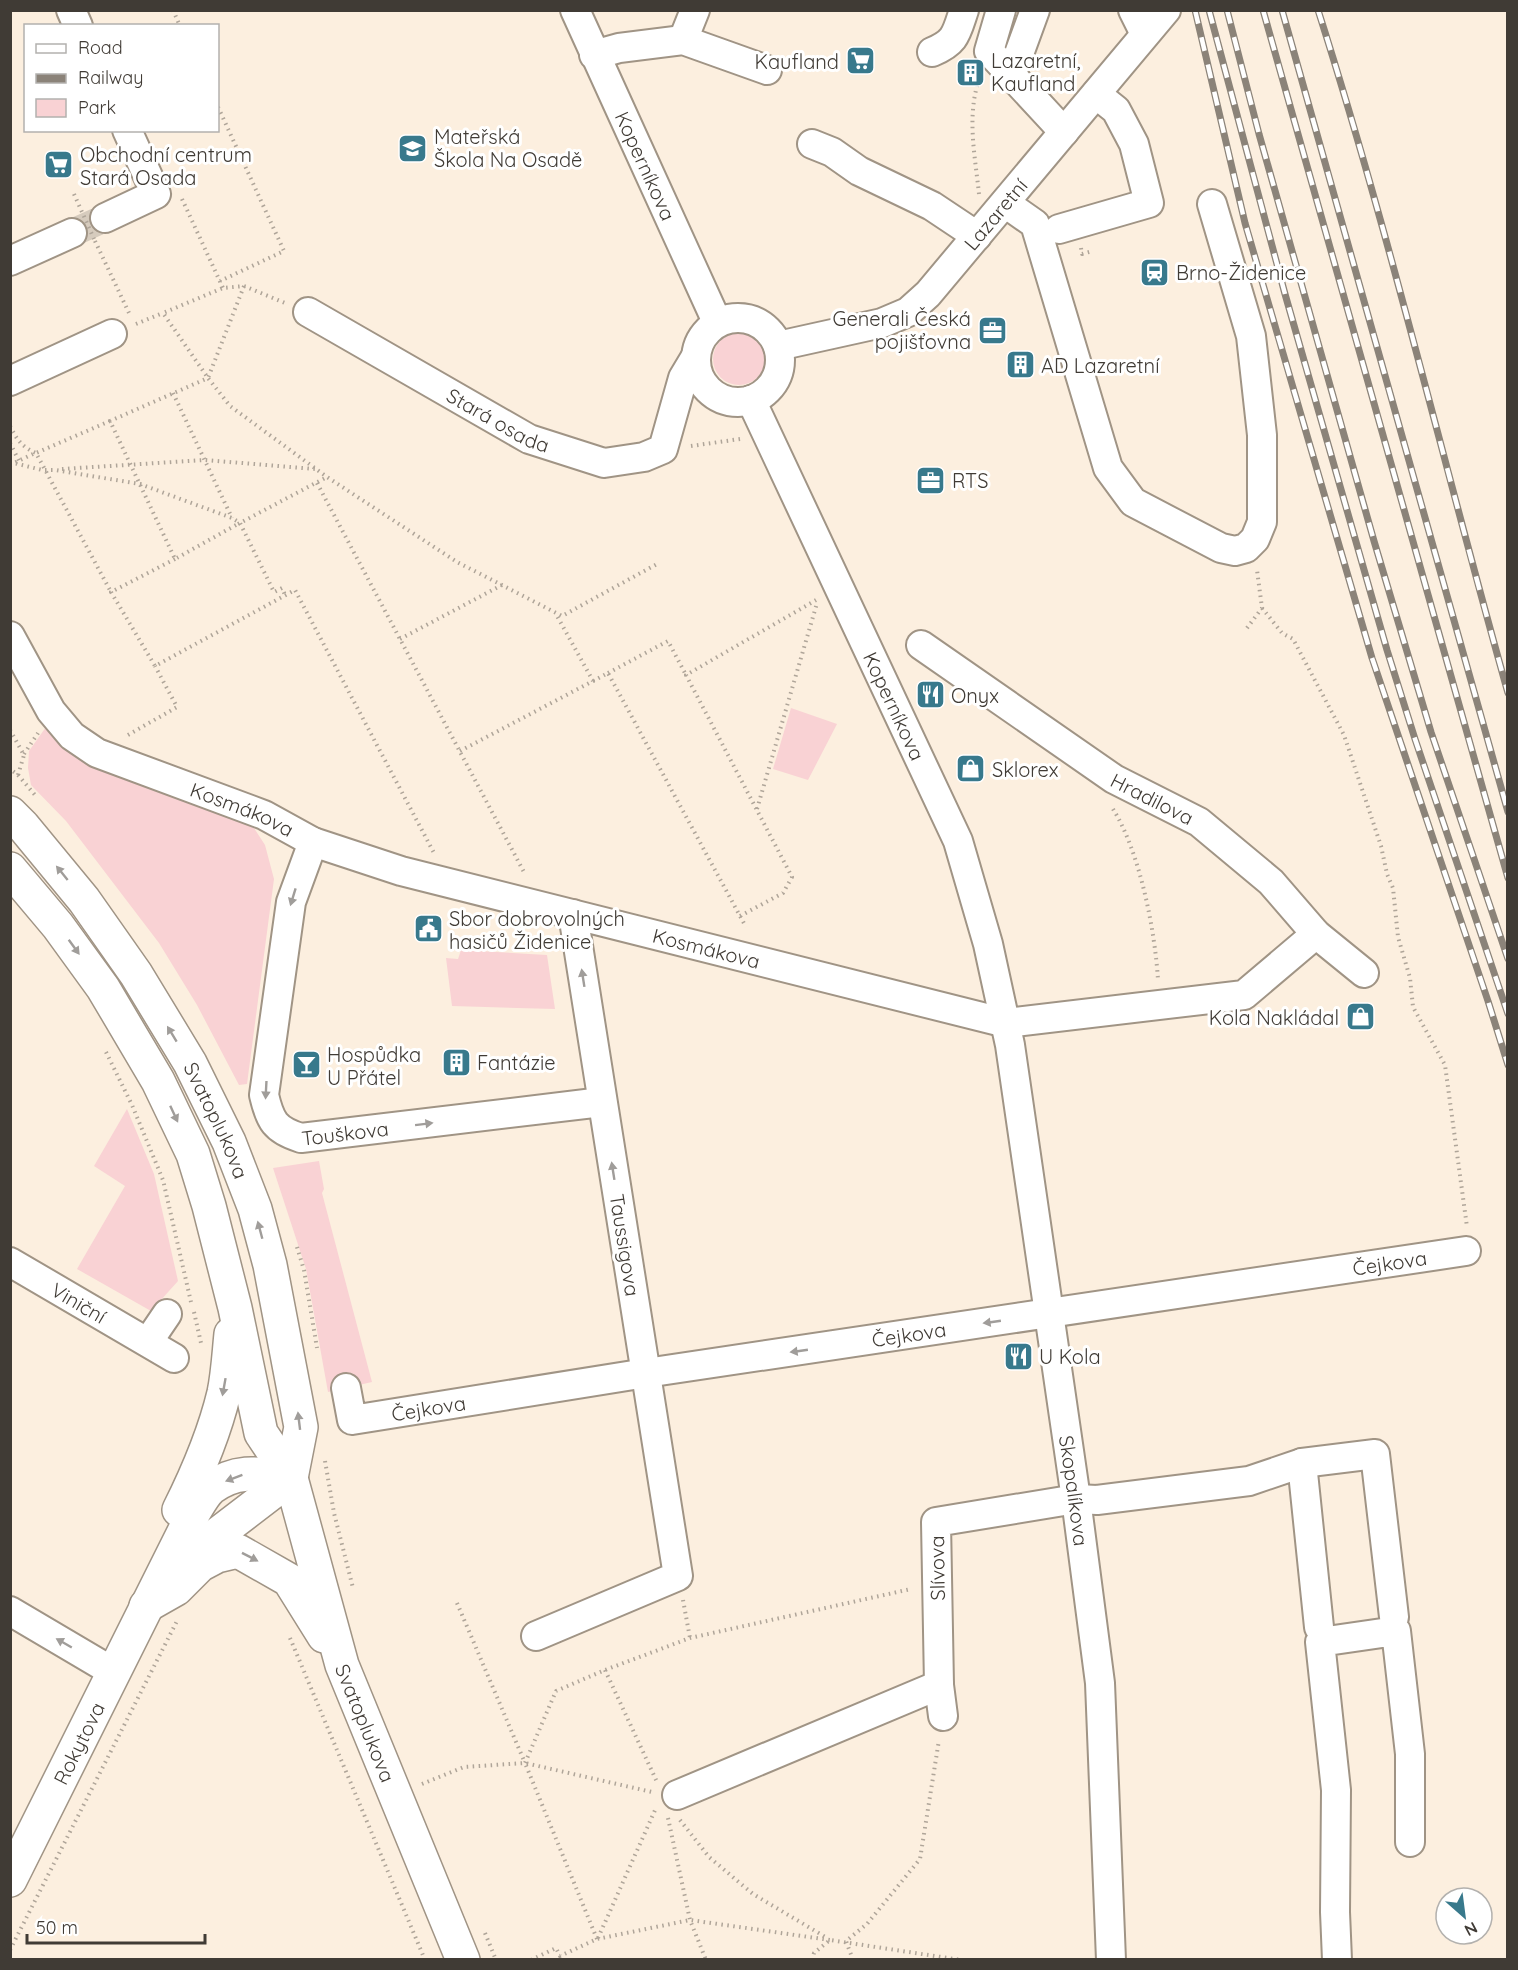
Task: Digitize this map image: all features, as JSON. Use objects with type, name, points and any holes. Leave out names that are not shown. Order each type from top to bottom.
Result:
[{"type":"main road","name":"Svatoplukova","points":[[10,813],[84,900],[136,974],[190,1063],[229,1142],[255,1209],[270,1265],[302,1427],[291,1478]]},
{"type":"main road","name":"Svatoplukova","points":[[10,869],[58,926],[103,988],[158,1081],[193,1154],[235,1308],[261,1433],[291,1478],[342,1665],[463,1959]]},
{"type":"main road","points":[[235,1308],[224,1392],[213,1434],[197,1474],[146,1578],[146,1606],[176,1589],[200,1565],[217,1556],[238,1551],[289,1580],[342,1665]]},
{"type":"main road","name":"Rokytova","points":[[10,1880],[194,1512],[210,1489],[233,1477],[250,1472],[291,1478]]},
{"type":"street","points":[[71,10],[77,24]]},
{"type":"street","name":"Koperníkova","points":[[574,10],[717,322]]},
{"type":"street","points":[[683,40],[695,10]]},
{"type":"street","points":[[932,52],[946,46],[955,37],[964,10]]},
{"type":"street","points":[[1001,10],[989,51],[1012,73],[1064,132]]},
{"type":"street","points":[[1012,73],[1035,10]]},
{"type":"street","name":"Lazaretní","points":[[778,346],[882,323],[908,312],[928,294],[977,236],[992,201],[1064,132],[1096,93],[1139,22],[1166,10]]},
{"type":"street","points":[[594,55],[619,48],[683,40],[767,70]]},
{"type":"street","points":[[1059,229],[1149,203],[1134,144],[1116,110],[1096,93]]},
{"type":"street","points":[[105,218],[156,194],[127,132]]},
{"type":"street","points":[[812,144],[832,152],[859,171],[932,206],[977,236]]},
{"type":"street","points":[[992,201],[1035,224],[1108,468],[1133,502],[1221,548],[1235,551],[1246,548],[1255,539],[1262,522],[1262,435],[1251,336],[1212,204]]},
{"type":"street","points":[[10,261],[72,233]]},
{"type":"street","name":"Stará osada","points":[[308,312],[529,439],[604,463],[644,458],[663,449],[683,378],[695,358]]},
{"type":"street","points":[[674,408],[694,396],[714,396],[738,402],[751,400],[763,394],[772,384],[778,372],[780,359],[778,346],[771,333],[760,323],[746,318],[731,317],[717,322],[706,331],[698,344],[695,358],[697,373],[703,385],[714,396]]},
{"type":"street","points":[[10,381],[123,330]]},
{"type":"street","name":"Koperníkova","points":[[751,400],[958,841],[988,944],[1006,1023]]},
{"type":"street","name":"Kosmákova","points":[[10,636],[51,711],[72,736],[97,753],[264,815],[313,842],[400,871],[1006,1023],[1244,995],[1316,934]]},
{"type":"street","name":"Hradilova","points":[[921,645],[1114,779],[1199,822],[1270,882],[1316,934],[1364,973]]},
{"type":"street","name":"Touškova","points":[[313,842],[291,902],[264,1095],[269,1117],[283,1132],[301,1138],[602,1102]]},
{"type":"street","name":"Taussigova","points":[[573,914],[678,1576]]},
{"type":"street","name":"Skopalíkova","points":[[1006,1023],[1076,1499],[1100,1683],[1111,1959]]},
{"type":"street","name":"Čejkova","points":[[346,1388],[352,1420],[646,1373],[1466,1251]]},
{"type":"street","name":"Viniční","points":[[10,1262],[174,1358]]},
{"type":"street","points":[[148,1342],[167,1314]]},
{"type":"street","points":[[1076,1499],[1097,1500],[1249,1480],[1302,1462],[1376,1454],[1394,1617]]},
{"type":"street","points":[[1302,1462],[1319,1627]]},
{"type":"street","name":"Slívova","points":[[943,1716],[939,1685],[936,1522],[1076,1499]]},
{"type":"street","points":[[536,1636],[678,1576]]},
{"type":"street","points":[[10,1611],[115,1673]]},
{"type":"street","points":[[1337,1959],[1336,1790],[1320,1642],[1396,1631],[1410,1754],[1410,1842]]},
{"type":"street","points":[[666,1801],[939,1685]]},
{"type":"path","points":[[173,10],[179,24]]},
{"type":"path","points":[[989,51],[975,92],[972,123],[992,201]]},
{"type":"path","points":[[958,75],[978,82]]},
{"type":"path","points":[[219,109],[284,251],[220,282]]},
{"type":"path","points":[[74,194],[111,273],[123,330]]},
{"type":"path","points":[[215,272],[223,288]]},
{"type":"path","points":[[14,463],[208,378],[244,286]]},
{"type":"path","points":[[308,312],[244,286],[223,288],[163,313],[230,406],[327,477],[457,562],[556,613],[562,616],[657,564]]},
{"type":"path","points":[[172,393],[232,518],[238,524],[274,592],[282,588],[285,595]]},
{"type":"path","points":[[110,421],[175,559]]},
{"type":"path","points":[[10,426],[16,439],[24,448],[36,453],[111,592],[177,707],[128,735]]},
{"type":"path","points":[[680,447],[740,439]]},
{"type":"path","points":[[10,442],[14,463]]},
{"type":"path","points":[[14,463],[55,470],[205,460],[317,469]]},
{"type":"path","points":[[55,470],[140,484],[232,518]]},
{"type":"path","points":[[111,592],[327,477]]},
{"type":"path","points":[[317,483],[525,874]]},
{"type":"path","points":[[1246,548],[1256,567],[1262,608],[1282,633],[1293,639],[1344,735],[1381,846],[1387,874],[1393,888],[1398,937],[1410,978],[1413,1007],[1445,1065],[1469,1237],[1466,1251]]},
{"type":"path","points":[[400,639],[502,585]]},
{"type":"path","points":[[154,666],[295,590],[435,853]]},
{"type":"path","points":[[686,675],[819,598],[757,810]]},
{"type":"path","points":[[1248,628],[1262,608]]},
{"type":"path","points":[[556,613],[593,681]]},
{"type":"path","points":[[460,751],[668,641],[792,877],[783,894],[740,916]]},
{"type":"path","points":[[608,673],[746,927]]},
{"type":"path","points":[[10,730],[24,755],[18,775],[10,768]]},
{"type":"path","points":[[1110,803],[1122,823],[1133,852],[1146,902],[1156,946],[1159,1005]]},
{"type":"path","points":[[101,1042],[132,1105],[163,1180],[204,1354]]},
{"type":"path","points":[[323,1450],[334,1513],[354,1594]]},
{"type":"path","points":[[678,1576],[690,1638]]},
{"type":"path","points":[[525,1763],[556,1691],[690,1638],[916,1588]]},
{"type":"path","points":[[458,1603],[597,1939]]},
{"type":"path","points":[[10,1950],[179,1617]]},
{"type":"path","points":[[287,1632],[425,1959]]},
{"type":"path","points":[[605,1670],[666,1801],[709,1857],[753,1894],[830,1940]]},
{"type":"path","points":[[846,1941],[867,1924],[920,1859],[943,1716]]},
{"type":"path","points":[[418,1773],[422,1784],[464,1767],[525,1763],[666,1801]]},
{"type":"path","points":[[666,1801],[690,1920],[706,1959]]},
{"type":"path","points":[[597,1939],[666,1801]]},
{"type":"path","points":[[531,1959],[556,1948],[560,1956],[597,1939],[690,1920],[961,1959]]},
{"type":"path","points":[[482,1927],[496,1959]]},
{"type":"path","points":[[812,1959],[814,1953],[830,1940]]},
{"type":"path","points":[[846,1941],[853,1959]]},
{"type":"green space","points":[[739,333],[749,335],[757,341],[763,349],[765,359],[763,369],[757,377],[749,383],[739,385],[729,383],[721,377],[715,369],[713,359],[715,349],[721,341],[729,335]]},
{"type":"green space","points":[[791,708],[837,724],[808,780],[773,769]]},
{"type":"green space","points":[[46,727],[254,828],[265,845],[274,879],[247,1084],[239,1085],[197,1005],[159,943],[66,821],[31,785],[28,768],[29,751]]},
{"type":"green space","points":[[461,950],[547,955],[555,1009],[452,1006],[446,958],[458,959]]},
{"type":"green space","points":[[127,1109],[154,1174],[178,1281],[151,1311],[77,1269],[125,1186],[94,1166]]},
{"type":"green space","points":[[319,1161],[324,1189],[322,1193],[372,1382],[328,1392],[306,1269],[273,1168]]},
{"type":"tunnel","points":[[72,233],[105,218]]},
{"type":"railway","points":[[1195,10],[1245,223],[1372,658],[1508,1065]]},
{"type":"railway","points":[[1209,10],[1285,294],[1387,650],[1508,1014]]},
{"type":"railway","points":[[1227,10],[1259,134],[1374,541],[1431,732],[1508,959]]},
{"type":"railway","points":[[1263,10],[1508,878]]},
{"type":"railway","points":[[1282,10],[1508,812]]},
{"type":"railway","points":[[1318,10],[1393,265],[1508,693]]},
{"type":"place","name":"Kaufland","points":[[860,61]]},
{"type":"place","name":"Lazaretní, Kaufland","points":[[970,72]]},
{"type":"place","name":"Mateřská Škola Na Osadě","points":[[413,148]]},
{"type":"place","name":"Obchodní centrum Stará Osada","points":[[59,165]]},
{"type":"place","name":"Brno-Židenice","points":[[1155,272]]},
{"type":"place","name":"Generali Česká pojišťovna","points":[[992,330]]},
{"type":"place","name":"AD Lazaretní","points":[[1020,365]]},
{"type":"place","name":"RTS","points":[[931,480]]},
{"type":"place","name":"Onyx","points":[[930,695]]},
{"type":"place","name":"Sklorex","points":[[971,769]]},
{"type":"place","name":"Sbor dobrovolných hasičů Židenice","points":[[428,929]]},
{"type":"place","name":"Kola Nakládal","points":[[1360,1017]]},
{"type":"place","name":"Fantázie","points":[[456,1062]]},
{"type":"place","name":"Hospůdka U Přátel","points":[[306,1065]]},
{"type":"place","name":"U Kola","points":[[1018,1356]]}]
